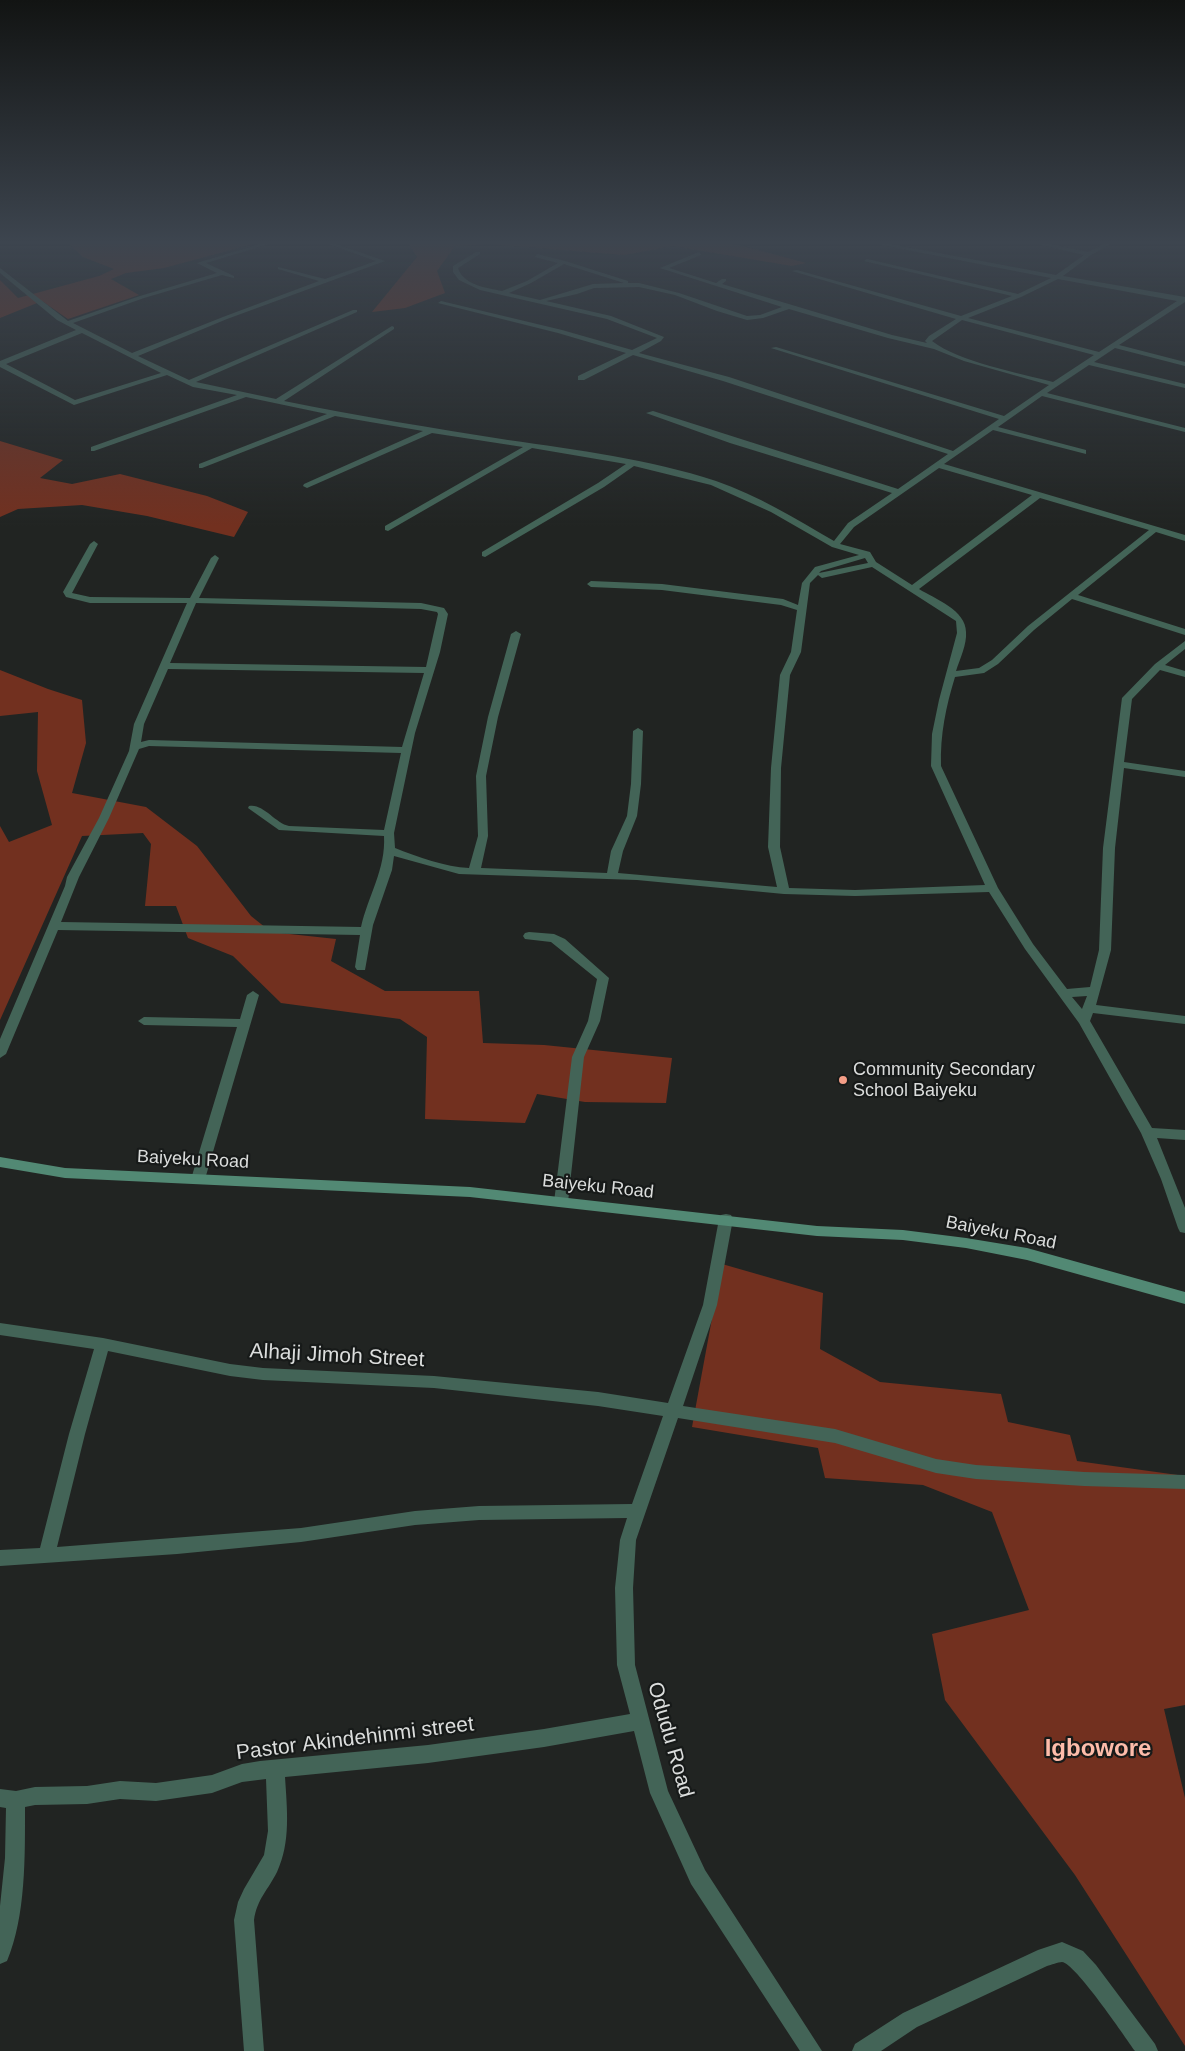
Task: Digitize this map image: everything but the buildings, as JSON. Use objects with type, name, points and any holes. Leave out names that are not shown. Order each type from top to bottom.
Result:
[{"type":"main road","name":"Baiyeku Road","points":[[0,1162],[64,1173],[470,1192],[817,1230],[903,1235],[966,1243],[1027,1254],[1185,1298]]},
{"type":"street","points":[[0,364],[69,336]]},
{"type":"street","points":[[94,336],[167,373],[190,382],[430,431],[531,445],[632,463],[714,483],[774,510],[835,545],[867,554],[873,564],[914,588],[960,620],[962,633],[935,741],[936,766],[992,888],[1029,946],[1084,1021],[1148,1133],[1168,1179],[1185,1228]]},
{"type":"street","points":[[132,356],[180,336]]},
{"type":"street","points":[[190,382],[298,336]]},
{"type":"street","points":[[278,401],[380,336]]},
{"type":"street","points":[[573,336],[726,379],[955,454]]},
{"type":"street","points":[[581,378],[659,340],[660,336]]},
{"type":"street","points":[[886,336],[934,348],[1055,385]]},
{"type":"street","points":[[933,336],[928,341],[934,348]]},
{"type":"street","points":[[1028,336],[1101,355]]},
{"type":"street","points":[[835,545],[851,525],[1130,336]]},
{"type":"street","points":[[1115,346],[1185,364]]},
{"type":"street","points":[[774,348],[1006,419]]},
{"type":"street","points":[[1089,363],[1185,386]]},
{"type":"street","points":[[0,364],[74,403],[167,373]]},
{"type":"street","points":[[94,449],[248,394]]},
{"type":"street","points":[[1042,394],[1185,430]]},
{"type":"street","points":[[202,466],[335,413]]},
{"type":"street","points":[[650,413],[898,492]]},
{"type":"street","points":[[993,428],[1083,452]]},
{"type":"street","points":[[306,486],[430,431]]},
{"type":"street","points":[[388,528],[531,445]]},
{"type":"street","points":[[485,554],[601,485],[632,463]]},
{"type":"street","points":[[938,465],[1185,538]]},
{"type":"street","points":[[914,588],[1038,495]]},
{"type":"street","points":[[952,674],[981,671],[995,662],[1031,628],[1155,530]]},
{"type":"street","points":[[94,544],[67,592],[69,595],[90,600],[434,607],[441,610],[442,614],[435,652],[406,750],[389,833],[390,850],[386,870],[366,931],[361,967]]},
{"type":"street","points":[[784,891],[774,847],[776,768],[784,675],[796,652],[806,583],[818,568],[867,554]]},
{"type":"street","points":[[0,1054],[74,877],[104,818],[136,742],[139,724],[164,666],[192,603],[215,558]]},
{"type":"street","points":[[809,578],[873,564]]},
{"type":"street","points":[[591,584],[662,587],[783,602],[802,609]]},
{"type":"street","points":[[1071,596],[1185,632]]},
{"type":"street","points":[[783,602],[804,597]]},
{"type":"street","points":[[474,872],[483,836],[481,812],[482,776],[493,717],[516,634]]},
{"type":"street","points":[[1084,1021],[1090,1008],[1105,950],[1109,848],[1127,698],[1158,666],[1185,644]]},
{"type":"street","points":[[164,666],[430,670]]},
{"type":"street","points":[[1158,666],[1185,674]]},
{"type":"street","points":[[612,876],[617,851],[632,816],[636,784],[638,731]]},
{"type":"street","points":[[136,742],[264,748],[296,745],[406,750]]},
{"type":"street","points":[[1118,764],[1185,774]]},
{"type":"street","points":[[253,808],[279,826],[289,829],[389,833]]},
{"type":"street","points":[[390,850],[447,870],[474,872],[612,876],[784,891],[864,892],[992,888]]},
{"type":"street","points":[[55,926],[366,931]]},
{"type":"street","points":[[529,936],[554,938],[603,978],[594,1021],[578,1058],[561,1202]]},
{"type":"street","points":[[1065,993],[1095,991]]},
{"type":"street","points":[[198,1179],[253,995]]},
{"type":"street","points":[[1090,1008],[1185,1020]]},
{"type":"street","points":[[144,1021],[244,1023]]},
{"type":"street","points":[[1148,1133],[1185,1135]]},
{"type":"street","name":"Odudu Road","points":[[726,1219],[710,1305],[675,1410],[628,1540],[624,1588],[626,1665],[659,1793],[698,1877],[812,2051]]},
{"type":"street","name":"Alhaji Jimoh Street","points":[[0,1329],[103,1344],[246,1372],[434,1382],[598,1398],[835,1436],[936,1466],[976,1472],[1084,1479],[1185,1482]]},
{"type":"street","points":[[47,1554],[77,1434],[103,1344]]},
{"type":"street","points":[[0,1558],[177,1546],[301,1535],[415,1518],[479,1513],[638,1511]]},
{"type":"street","name":"Pastor Akindehinmi street","points":[[8,1799],[35,1796],[87,1795],[120,1790],[156,1792],[212,1784],[242,1773],[428,1754],[544,1738],[640,1720]]},
{"type":"street","points":[[254,2051],[244,1920],[246,1903],[270,1865],[274,1853],[276,1812],[275,1769]]},
{"type":"street","points":[[0,1954],[7,1932],[16,1837],[8,1799]]},
{"type":"street","points":[[862,2051],[910,2020],[1045,1957],[1062,1952],[1076,1958],[1089,1972],[1148,2051]]},
{"type":"shaded area","points":[[0,441],[63,460],[40,478],[72,484],[120,474],[207,496],[248,512],[234,537],[147,516],[82,505],[18,509],[0,517]]},
{"type":"shaded area","points":[[0,670],[82,700],[86,743],[72,793],[146,807],[197,846],[251,916],[271,932],[336,939],[331,961],[385,991],[479,991],[483,1043],[544,1045],[672,1058],[666,1103],[585,1102],[537,1094],[525,1123],[425,1119],[427,1037],[400,1019],[281,1003],[233,956],[188,938],[176,906],[145,906],[151,844],[143,833],[82,836],[0,1020],[0,826],[9,842],[52,825],[37,771],[38,712],[0,716]]},
{"type":"shaded area","points":[[722,1264],[823,1293],[820,1349],[880,1382],[1001,1394],[1008,1422],[1070,1435],[1077,1461],[1185,1476],[1185,1705],[1164,1709],[1185,1798],[1185,2046],[1075,1875],[945,1700],[932,1634],[1029,1610],[992,1512],[923,1485],[825,1478],[818,1448],[692,1427]]},
{"type":"place","name":"Community Secondary School Baiyeku","points":[[843,1080]]},
{"type":"district","name":"Igbowore","points":[[1098,1749]]}]
